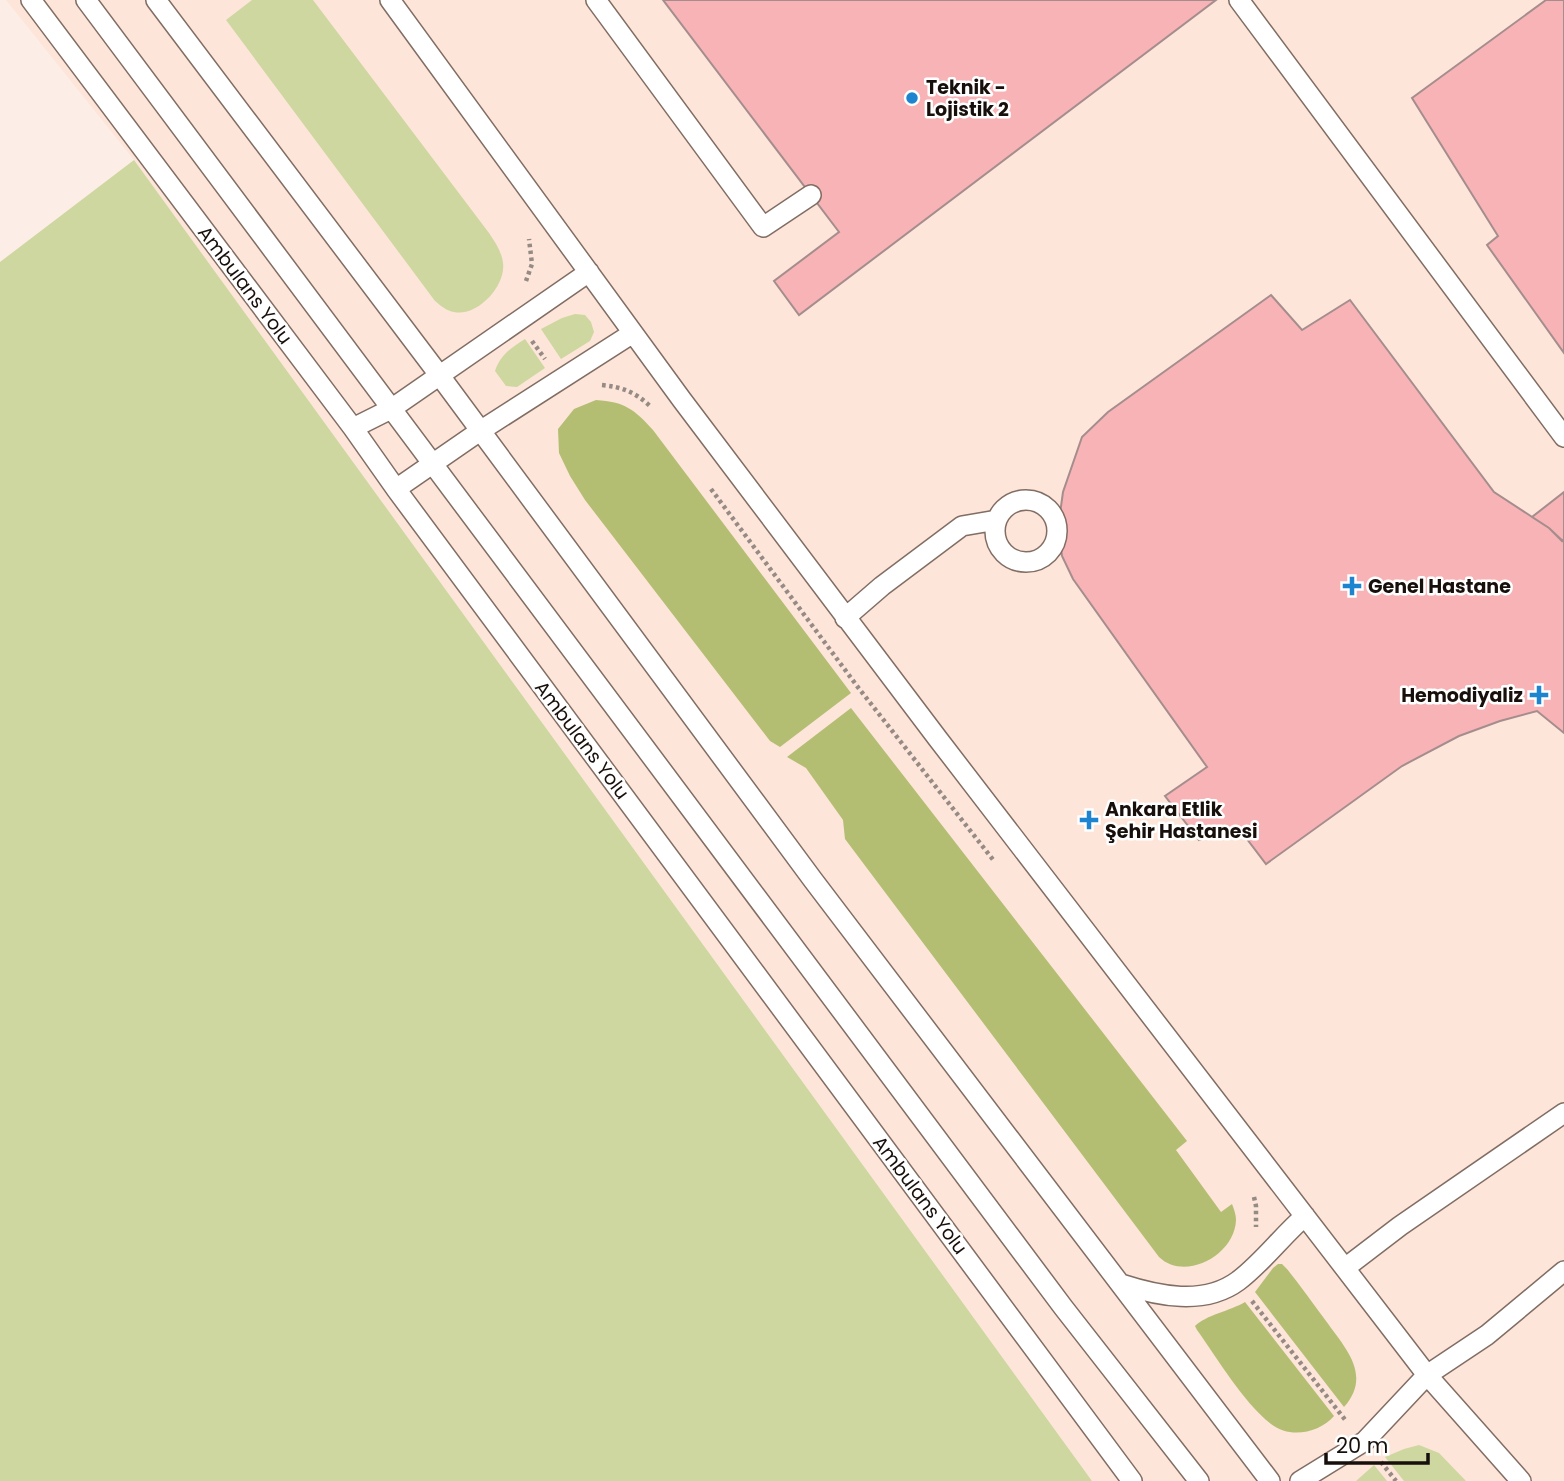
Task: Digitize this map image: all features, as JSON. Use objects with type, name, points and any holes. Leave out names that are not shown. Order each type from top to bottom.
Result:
[{"type":"lane","name":"Ambulans Yolu","points":[[31,0],[353,428],[1132,1481]]},
{"type":"lane","points":[[86,0],[1046,1284],[1199,1481]]},
{"type":"lane","points":[[156,0],[440,376],[813,880],[1270,1481]]},
{"type":"lane","points":[[390,0],[681,400],[845,618],[1427,1375],[1521,1481]]},
{"type":"lane","points":[[596,0],[763,227],[811,195]]},
{"type":"lane","points":[[1239,0],[1564,437]]},
{"type":"lane","points":[[353,428],[391,409],[589,272]]},
{"type":"lane","points":[[396,489],[480,431],[633,333]]},
{"type":"lane","points":[[845,618],[882,586],[962,526],[997,520]]},
{"type":"lane","points":[[1345,1268],[1400,1226],[1564,1113]]},
{"type":"lane","points":[[1121,1284],[1145,1292],[1186,1296],[1223,1290],[1238,1281],[1305,1216]]},
{"type":"lane","points":[[1300,1481],[1365,1441],[1427,1375],[1487,1335],[1564,1271]]},
{"type":"path","points":[[524,287],[532,264],[532,247],[527,232]]},
{"type":"path","points":[[518,322],[561,380]]},
{"type":"path","points":[[593,387],[619,387],[638,395],[651,407]]},
{"type":"path","points":[[709,485],[857,686],[1001,870]]},
{"type":"path","points":[[1253,1194],[1256,1225],[1253,1234]]},
{"type":"path","points":[[1238,1281],[1344,1419],[1396,1481]]},
{"type":"shaded area","name":"Ankara Etlik Şehir Hastanesi","points":[[6,0],[1564,0],[1564,1481],[1092,1481],[134,160]]},
{"type":"green space","points":[[252,0],[313,0],[489,233],[501,255],[503,272],[495,290],[480,305],[472,310],[454,312],[435,301],[226,20]]},
{"type":"green space","points":[[134,160],[1092,1481],[0,1481],[0,262]]},
{"type":"green space","points":[[575,314],[585,315],[594,332],[590,341],[561,359],[541,329]]},
{"type":"green space","points":[[525,339],[545,368],[517,387],[506,386],[495,371],[497,365],[507,352]]},
{"type":"green space","points":[[596,400],[628,408],[653,430],[851,693],[780,747],[770,741],[585,500],[570,476],[559,453],[558,429],[574,409]]},
{"type":"green space","points":[[851,708],[1187,1141],[1176,1150],[1221,1212],[1232,1204],[1236,1218],[1233,1233],[1218,1254],[1195,1266],[1182,1267],[1159,1257],[845,839],[843,820],[806,768],[787,757]]},
{"type":"green space","points":[[1278,1264],[1282,1264],[1297,1282],[1353,1362],[1356,1384],[1344,1407],[1255,1292]]},
{"type":"green space","points":[[1245,1302],[1334,1416],[1328,1422],[1312,1430],[1295,1433],[1271,1424],[1240,1392],[1197,1330],[1195,1326],[1205,1319]]},
{"type":"green space","points":[[1419,1445],[1439,1453],[1466,1481],[1404,1481],[1385,1457]]},
{"type":"green space","points":[[1374,1465],[1387,1481],[1356,1481]]},
{"type":"building","name":"Teknik - Lojistik 2","points":[[663,0],[1216,0],[799,315],[774,281],[839,232]]},
{"type":"building","points":[[1546,0],[1564,0],[1564,353],[1487,245],[1498,236],[1412,98]]},
{"type":"building","points":[[1271,295],[1302,330],[1350,300],[1494,492],[1549,528],[1564,542],[1564,733],[1537,711],[1459,736],[1402,766],[1266,864],[1237,826],[1199,840],[1165,796],[1207,767],[1073,579],[1062,556],[1058,528],[1063,492],[1082,437],[1108,412]]},
{"type":"building","points":[[1564,492],[1564,539],[1562,541],[1532,517]]},
{"type":"place","name":"Teknik - Lojistik 2","points":[[912,98]]},
{"type":"place","name":"Genel Hastane","points":[[1352,586]]},
{"type":"place","name":"Hemodiyaliz","points":[[1539,695]]},
{"type":"place","name":"Ankara Etlik Şehir Hastanesi","points":[[1089,820]]}]
